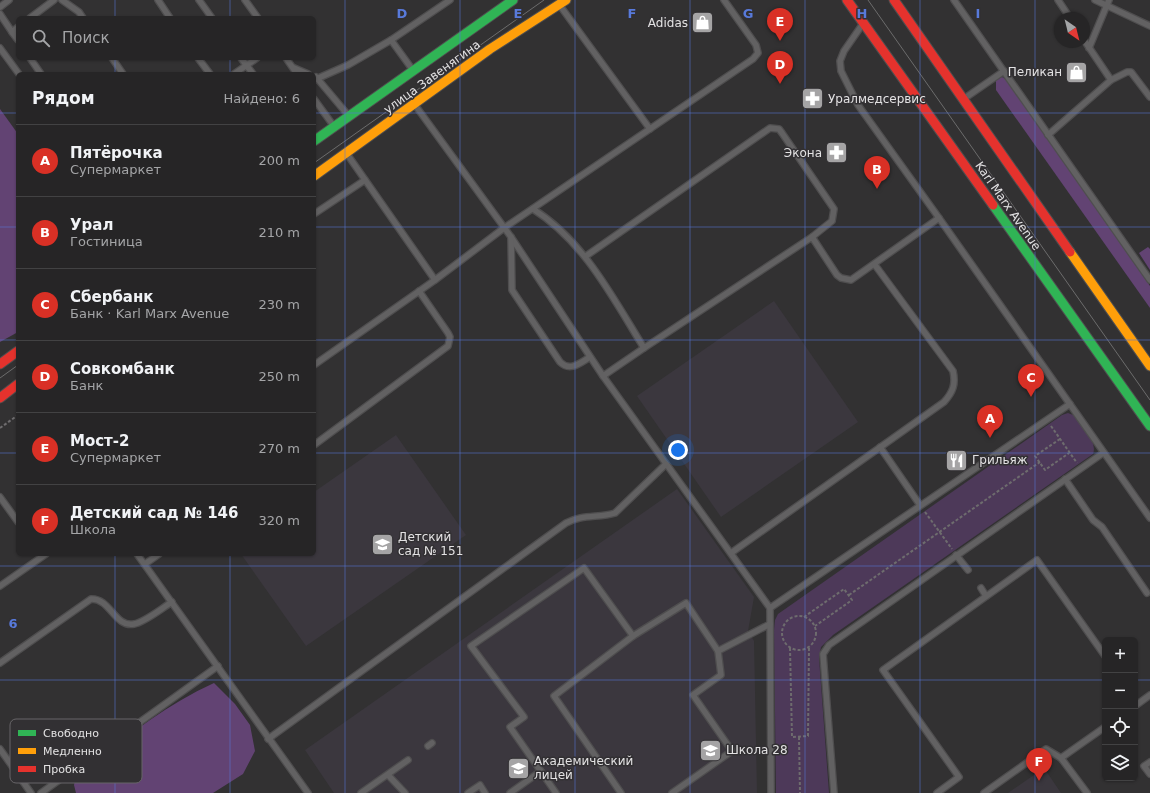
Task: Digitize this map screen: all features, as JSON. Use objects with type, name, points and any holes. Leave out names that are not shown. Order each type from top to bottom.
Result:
[{"type":"main road","name":"улица Завенягина","points":[[316,140],[413,71],[500,6],[513,0]]},
{"type":"main road","name":"Karl Marx Avenue","points":[[847,0],[1150,426]]},
{"type":"main road","name":"Karl Marx Avenue","points":[[894,0],[1150,366]]},
{"type":"main road","name":"улица Завенягина","points":[[316,175],[490,49],[563,2]]},
{"type":"main road","points":[[0,364],[16,352]]},
{"type":"main road","points":[[0,398],[16,386]]},
{"type":"lane","points":[[0,7],[9,0]]},
{"type":"lane","points":[[33,16],[54,0]]},
{"type":"lane","points":[[62,0],[79,12],[82,16]]},
{"type":"lane","points":[[158,0],[169,16]]},
{"type":"lane","points":[[199,0],[211,16]]},
{"type":"lane","points":[[245,0],[257,16]]},
{"type":"lane","points":[[316,78],[348,65],[391,40],[450,0]]},
{"type":"lane","points":[[316,364],[435,280],[504,228],[754,59],[758,53],[756,45],[724,0]]},
{"type":"lane","points":[[954,0],[1150,280]]},
{"type":"lane","points":[[1058,0],[1066,12]]},
{"type":"lane","points":[[1095,0],[1108,3],[1150,26]]},
{"type":"lane","points":[[563,2],[650,129]]},
{"type":"lane","points":[[1090,46],[1108,3]]},
{"type":"lane","points":[[0,14],[16,37]]},
{"type":"lane","points":[[863,23],[844,51],[840,61],[841,72],[858,105],[1150,518]]},
{"type":"lane","points":[[12,32],[16,29]]},
{"type":"lane","points":[[391,40],[413,71]]},
{"type":"lane","points":[[0,48],[18,72]]},
{"type":"lane","points":[[1089,48],[1111,80]]},
{"type":"lane","points":[[31,60],[40,72]]},
{"type":"lane","points":[[113,60],[122,72]]},
{"type":"lane","points":[[200,60],[208,72]]},
{"type":"lane","points":[[242,60],[251,72]]},
{"type":"lane","points":[[237,72],[254,60]]},
{"type":"lane","points":[[287,60],[296,72]]},
{"type":"lane","points":[[293,68],[303,72]]},
{"type":"lane","points":[[964,99],[1004,71]]},
{"type":"lane","points":[[1048,135],[1111,80],[1127,72],[1131,72],[1150,96]]},
{"type":"lane","points":[[316,79],[349,116]]},
{"type":"lane","points":[[316,102],[334,127]]},
{"type":"lane","points":[[415,104],[511,237],[603,376],[770,608],[771,793]]},
{"type":"lane","points":[[586,256],[770,128],[779,129],[834,209],[832,221],[812,236],[603,376]]},
{"type":"lane","points":[[346,154],[435,280]]},
{"type":"lane","points":[[316,213],[365,180]]},
{"type":"lane","points":[[533,208],[546,216],[586,256],[644,348]]},
{"type":"lane","points":[[812,236],[841,278],[846,280],[856,278],[939,218]]},
{"type":"lane","points":[[511,237],[512,290],[560,362],[567,367],[575,366],[590,357]]},
{"type":"lane","points":[[731,553],[944,402],[951,394],[955,380],[953,371],[875,264]]},
{"type":"lane","points":[[316,444],[448,346],[450,337],[448,333],[419,291]]},
{"type":"lane","points":[[770,608],[1070,404]]},
{"type":"lane","points":[[880,447],[920,505]]},
{"type":"lane","points":[[834,793],[824,654],[829,645],[1103,453]]},
{"type":"lane","points":[[268,739],[566,523],[579,518],[607,516],[614,513],[666,464]]},
{"type":"lane","points":[[1065,480],[1093,520],[1102,527],[1147,593]]},
{"type":"lane","points":[[0,497],[16,519]]},
{"type":"lane","points":[[956,555],[968,570]]},
{"type":"lane","points":[[0,586],[43,556]]},
{"type":"lane","points":[[139,556],[308,793]]},
{"type":"lane","points":[[145,564],[156,556]]},
{"type":"lane","points":[[937,793],[959,777],[883,670],[1037,560],[1102,652]]},
{"type":"lane","points":[[556,793],[510,727],[524,717],[471,646],[584,568],[633,636]]},
{"type":"lane","points":[[980,588],[986,596]]},
{"type":"lane","points":[[0,663],[91,599],[101,600],[122,622],[128,624],[140,621],[172,602]]},
{"type":"lane","points":[[621,793],[562,710],[554,696],[633,636],[686,603],[718,651],[721,675],[693,695],[732,751],[672,793]]},
{"type":"lane","points":[[718,651],[770,624]]},
{"type":"lane","points":[[142,721],[218,666]]},
{"type":"lane","points":[[1138,701],[1150,695]]},
{"type":"lane","points":[[1061,758],[1102,729]]},
{"type":"lane","points":[[0,749],[10,763]]},
{"type":"lane","points":[[984,793],[1046,749],[1061,758],[1087,793]]},
{"type":"lane","points":[[361,793],[408,760]]},
{"type":"lane","points":[[1150,762],[1144,766],[1150,774]]},
{"type":"lane","points":[[510,793],[540,771]]},
{"type":"lane","points":[[388,775],[405,793]]},
{"type":"lane","points":[[24,783],[31,793]]},
{"type":"lane","points":[[42,793],[56,783]]},
{"type":"lane","points":[[468,793],[480,785],[485,793]]},
{"type":"path","points":[[0,428],[16,416]]},
{"type":"path","points":[[1047,420],[1080,469]]},
{"type":"path","points":[[1060,439],[1036,456],[1045,470],[1070,453]]},
{"type":"path","points":[[849,595],[1040,462]]},
{"type":"path","points":[[920,505],[956,555]]},
{"type":"path","points":[[804,617],[844,589],[852,600],[815,626]]},
{"type":"path","points":[[799,616],[809,619],[815,626],[816,636],[809,648],[808,736],[792,737],[790,648],[782,636],[784,626],[790,619],[799,616]]},
{"type":"path","points":[[790,648],[799,650],[809,648]]},
{"type":"path","points":[[799,737],[800,793]]},
{"type":"shaded area","points":[[1002,77],[1007,80],[1150,286],[1150,308],[996,90],[996,80]]},
{"type":"shaded area","points":[[0,109],[16,131],[16,333],[0,342]]},
{"type":"shaded area","points":[[1148,247],[1150,249],[1150,270],[1139,253]]},
{"type":"shaded area","points":[[774,301],[858,422],[721,517],[637,396]]},
{"type":"shaded area","points":[[1068,413],[1073,415],[1088,433],[1093,444],[1093,454],[833,635],[821,647],[819,658],[829,793],[776,793],[774,630],[775,620],[778,614],[1062,415]]},
{"type":"shaded area","name":"Детский сад № 151","points":[[396,435],[466,535],[306,646],[242,556],[316,556],[316,491]]},
{"type":"shaded area","points":[[677,489],[754,597],[748,631],[754,641],[757,793],[334,793],[305,750]]},
{"type":"shaded area","points":[[214,683],[235,704],[250,725],[255,751],[243,774],[213,793],[76,793],[74,783],[142,783],[142,725],[195,692]]},
{"type":"shaded area","points":[[1044,768],[1061,793],[1008,793]]},
{"type":"tram line","points":[[316,162],[544,0]]},
{"type":"tram line","points":[[868,0],[1150,400]]},
{"type":"tram line","points":[[0,378],[16,366]]},
{"type":"traffic: fast","points":[[316,140],[513,0]]},
{"type":"traffic: fast","points":[[993,205],[1150,426]]},
{"type":"traffic: slow","points":[[316,175],[490,49],[566,0]]},
{"type":"traffic: slow","points":[[1070,252],[1150,366]]},
{"type":"traffic: jam","points":[[847,0],[993,205]]},
{"type":"traffic: jam","points":[[894,0],[1070,252]]},
{"type":"traffic: jam","points":[[0,364],[16,352]]},
{"type":"traffic: jam","points":[[0,398],[16,386]]},
{"type":"place","name":"Adidas","points":[[703,23]]},
{"type":"place","name":"Мост-2","points":[[780,41]]},
{"type":"place","name":"Пеликан","points":[[1077,72]]},
{"type":"place","name":"Совкомбанк","points":[[780,84]]},
{"type":"place","name":"Уралмедсервис","points":[[813,99]]},
{"type":"place","name":"Экона","points":[[837,153]]},
{"type":"place","name":"Урал","points":[[877,189]]},
{"type":"place","name":"Сбербанк","points":[[1031,397]]},
{"type":"place","name":"Пятёрочка","points":[[990,438]]},
{"type":"place","name":"Грильяж","points":[[957,460]]},
{"type":"place","name":"Детский сад № 151","points":[[383,544]]},
{"type":"place","name":"Школа 28","points":[[711,750]]},
{"type":"place","name":"Академический лицей","points":[[519,768]]},
{"type":"place","name":"Детский сад № 146","points":[[1039,781]]}]
